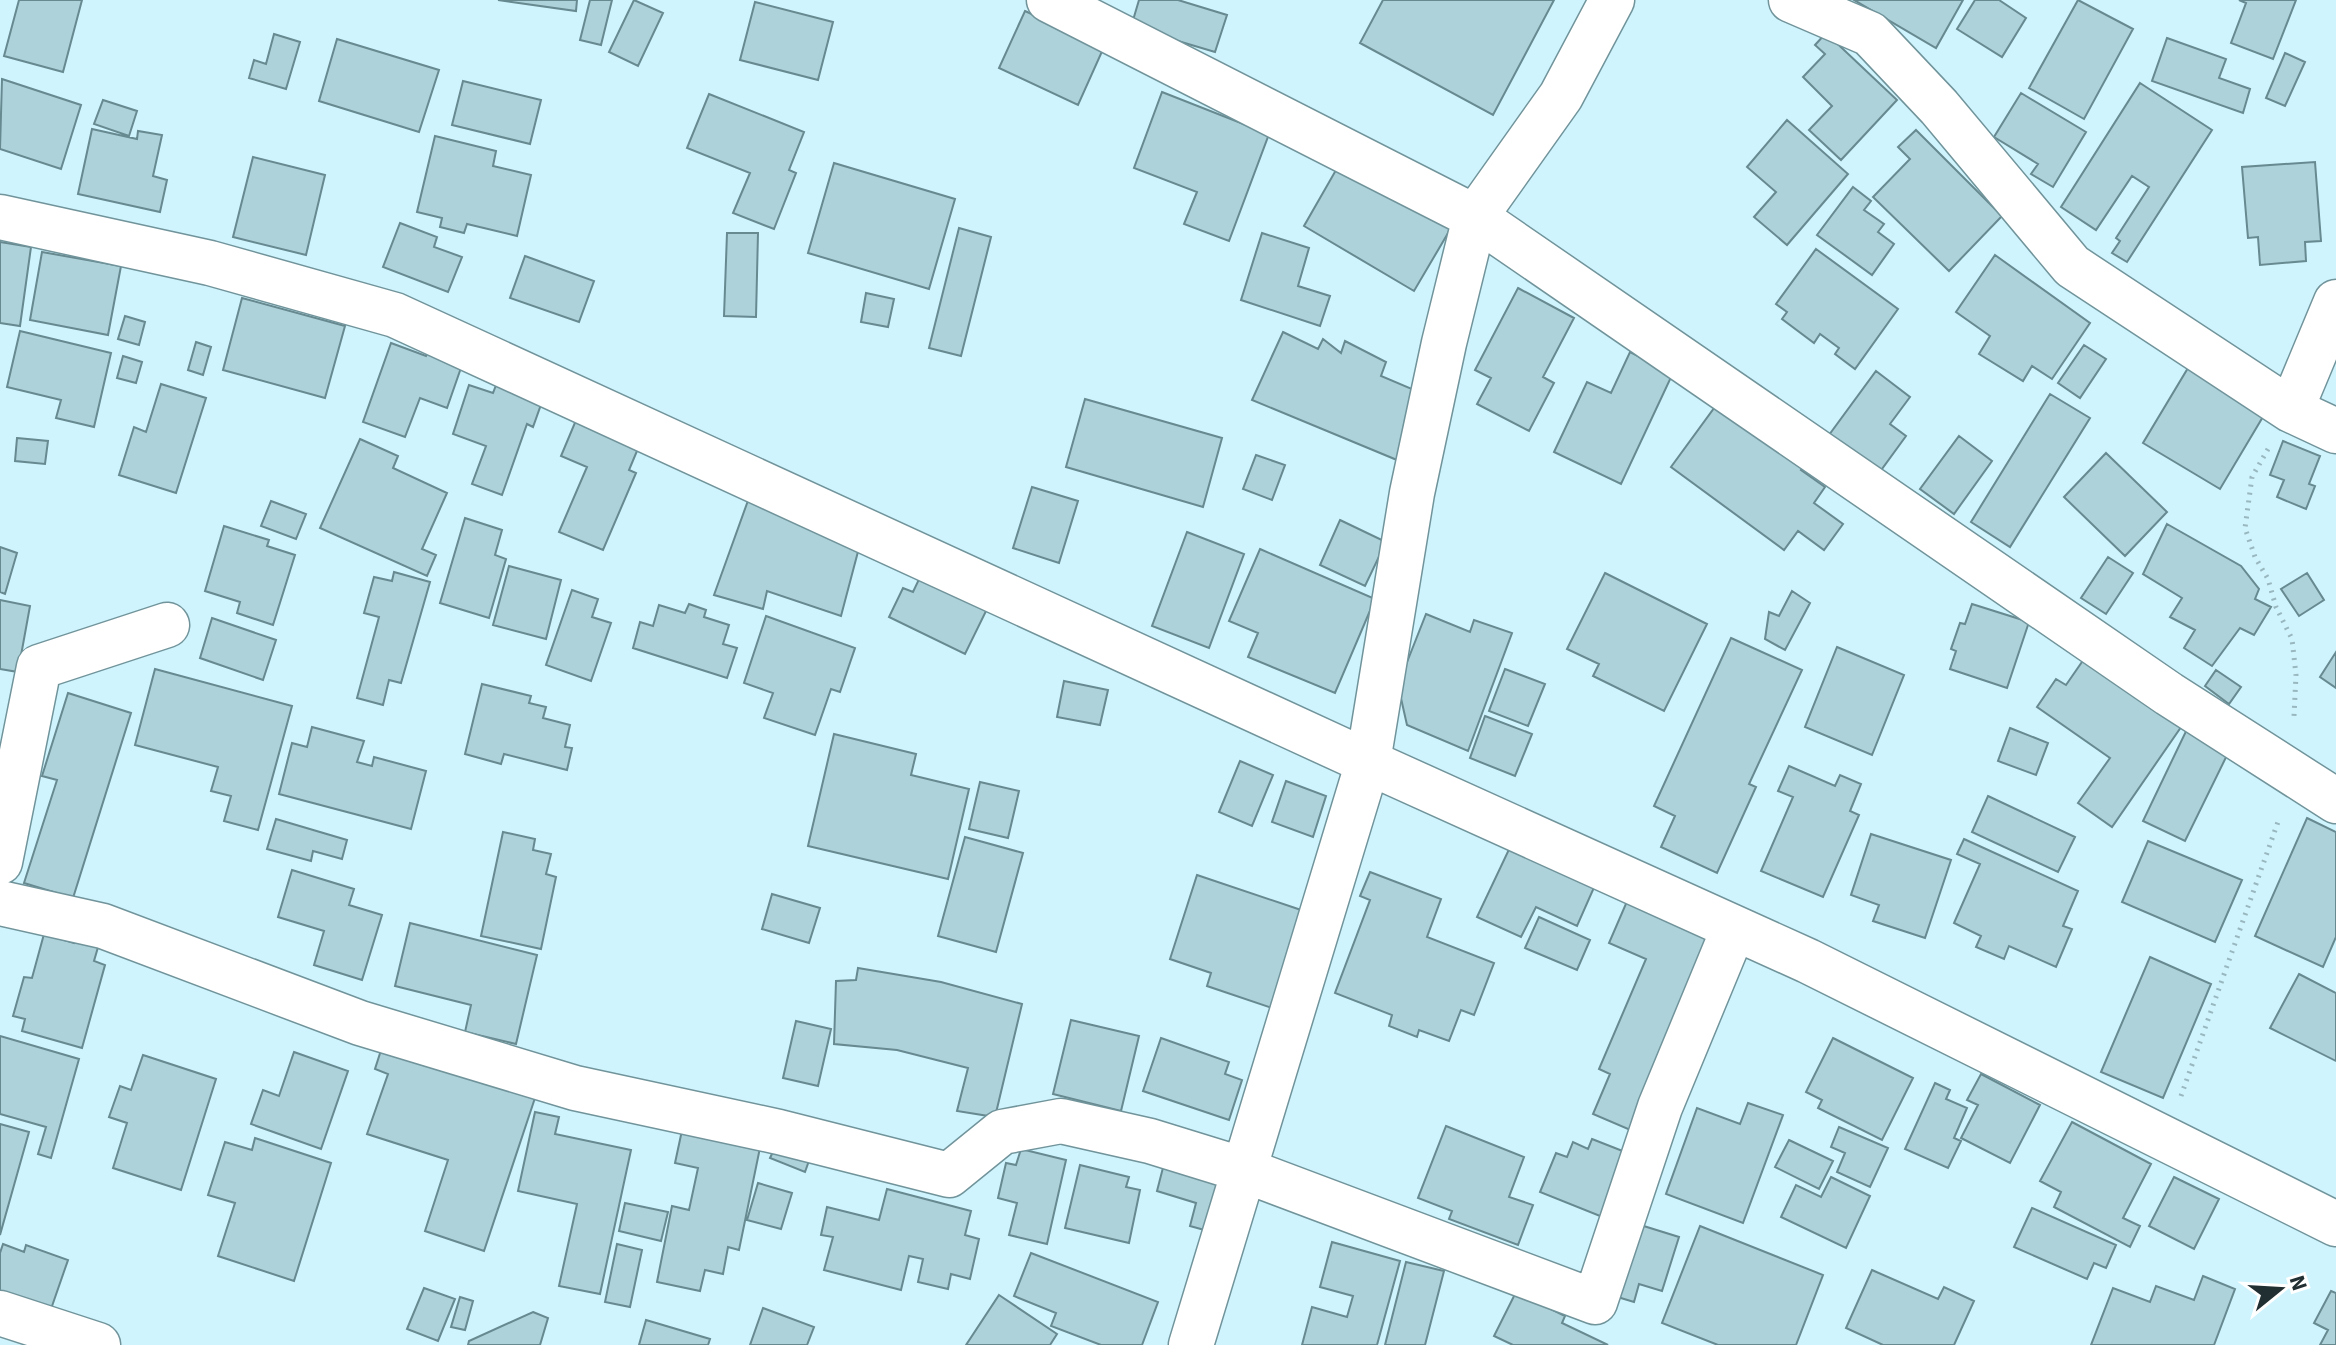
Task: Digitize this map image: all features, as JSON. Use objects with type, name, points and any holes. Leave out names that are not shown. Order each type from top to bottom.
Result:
[{"type":"street","points":[[1049,0],[1475,217],[2169,694],[2336,801]]},
{"type":"street","points":[[1191,1345],[1368,762],[1412,493],[1475,217],[1561,96],[1612,0]]},
{"type":"street","points":[[1791,0],[1870,34],[1939,107],[2072,266],[2291,410],[2336,431]]},
{"type":"street","points":[[0,217],[210,263],[395,315],[1823,968],[2336,1224]]},
{"type":"street","points":[[2291,410],[2336,302]]},
{"type":"street","points":[[0,862],[39,667],[167,625]]},
{"type":"street","points":[[0,903],[103,926],[360,1023],[575,1088],[779,1132],[949,1175],[1002,1132],[1061,1121],[1150,1141],[1244,1170],[1595,1302],[1660,1107],[1734,928]]},
{"type":"street","points":[[0,1313],[98,1345]]},
{"type":"building","points":[[19,0],[82,0],[63,72],[4,56]]},
{"type":"building","points":[[498,0],[577,0],[576,11]]},
{"type":"building","points":[[590,0],[612,0],[601,45],[580,40]]},
{"type":"building","points":[[634,0],[663,13],[638,66],[609,52]]},
{"type":"building","points":[[1139,0],[1178,0],[1227,15],[1215,52],[1131,27]]},
{"type":"building","points":[[1383,0],[1554,0],[1493,115],[1360,43]]},
{"type":"building","points":[[1854,0],[1963,0],[1936,48]]},
{"type":"building","points":[[1975,0],[1999,0],[2026,18],[2002,57],[1957,29]]},
{"type":"building","points":[[2078,0],[2133,29],[2084,119],[2029,88]]},
{"type":"building","points":[[2239,0],[2296,0],[2273,59],[2231,43],[2246,3]]},
{"type":"building","points":[[755,2],[833,22],[818,80],[740,60]]},
{"type":"building","points":[[1025,11],[1104,47],[1078,105],[999,68]]},
{"type":"building","points":[[1826,33],[1897,100],[1841,160],[1809,130],[1832,106],[1803,77],[1825,54],[1815,45]]},
{"type":"building","points":[[274,34],[300,42],[286,89],[249,78],[254,60],[266,64]]},
{"type":"building","points":[[2167,38],[2226,59],[2219,78],[2250,89],[2243,113],[2152,81]]},
{"type":"building","points":[[337,39],[439,70],[419,132],[319,101]]},
{"type":"building","points":[[2285,53],[2305,62],[2285,106],[2266,98]]},
{"type":"building","points":[[2,79],[81,105],[61,169],[0,149]]},
{"type":"building","points":[[463,81],[541,100],[530,144],[452,125]]},
{"type":"building","points":[[2140,83],[2212,130],[2127,262],[2112,253],[2120,241],[2116,238],[2149,187],[2132,176],[2096,230],[2061,207]]},
{"type":"building","points":[[1162,92],[1269,134],[1229,241],[1184,224],[1197,192],[1134,168]]},
{"type":"building","points":[[2021,93],[2086,132],[2053,187],[2031,174],[2038,164],[1994,137]]},
{"type":"building","points":[[709,94],[804,132],[789,170],[796,173],[774,229],[733,213],[750,173],[687,148]]},
{"type":"building","points":[[103,100],[137,111],[129,136],[94,124]]},
{"type":"building","points":[[1787,120],[1848,174],[1787,245],[1754,217],[1776,192],[1747,167]]},
{"type":"building","points":[[92,129],[137,139],[138,131],[162,135],[153,176],[167,180],[160,212],[78,194]]},
{"type":"building","points":[[1916,130],[2002,216],[1949,271],[1873,197],[1910,159],[1898,147]]},
{"type":"building","points":[[435,136],[496,151],[493,166],[531,175],[517,236],[467,224],[464,233],[440,227],[442,218],[417,212]]},
{"type":"building","points":[[253,157],[325,175],[306,255],[233,237]]},
{"type":"building","points":[[2315,162],[2321,241],[2305,242],[2306,261],[2260,265],[2258,237],[2248,238],[2242,167]]},
{"type":"building","points":[[834,163],[955,199],[929,289],[808,253]]},
{"type":"building","points":[[1340,163],[1451,228],[1414,291],[1304,226]]},
{"type":"building","points":[[1853,187],[1871,201],[1864,210],[1884,224],[1878,232],[1894,244],[1872,275],[1817,235]]},
{"type":"building","points":[[400,223],[437,237],[434,247],[462,257],[448,292],[383,267]]},
{"type":"building","points":[[959,228],[991,237],[961,356],[929,348]]},
{"type":"building","points":[[727,233],[758,233],[756,317],[724,316]]},
{"type":"building","points":[[1262,233],[1309,248],[1298,286],[1330,296],[1320,326],[1241,300]]},
{"type":"building","points":[[0,242],[31,247],[20,326],[0,323]]},
{"type":"building","points":[[1816,249],[1898,309],[1855,369],[1835,354],[1839,348],[1820,334],[1814,343],[1782,319],[1787,312],[1776,304]]},
{"type":"building","points":[[42,252],[121,266],[108,335],[30,320]]},
{"type":"building","points":[[1995,255],[2090,323],[2052,379],[2032,366],[2023,381],[1979,354],[1990,336],[1956,312]]},
{"type":"building","points":[[525,256],[594,281],[579,322],[510,298]]},
{"type":"building","points":[[1518,288],[1574,318],[1543,377],[1554,383],[1529,431],[1477,404],[1491,378],[1475,370]]},
{"type":"building","points":[[866,293],[894,299],[888,327],[861,322]]},
{"type":"building","points":[[242,298],[345,326],[325,398],[223,370]]},
{"type":"building","points":[[125,316],[145,322],[139,345],[118,339]]},
{"type":"building","points":[[20,331],[111,353],[94,427],[56,418],[61,400],[7,387]]},
{"type":"building","points":[[1283,332],[1318,349],[1323,339],[1341,353],[1345,341],[1386,362],[1381,376],[1412,389],[1397,460],[1252,400]]},
{"type":"building","points":[[196,342],[211,347],[203,375],[188,370]]},
{"type":"building","points":[[391,343],[426,356],[429,349],[463,362],[447,408],[420,398],[405,437],[363,422]]},
{"type":"building","points":[[2084,345],[2106,359],[2080,398],[2058,383]]},
{"type":"building","points":[[1630,352],[1673,373],[1621,484],[1554,452],[1587,382],[1611,393]]},
{"type":"building","points":[[123,356],[142,362],[136,383],[117,378]]},
{"type":"building","points":[[2188,368],[2264,415],[2220,489],[2143,443]]},
{"type":"building","points":[[1876,371],[1910,397],[1890,424],[1906,436],[1879,473],[1829,435]]},
{"type":"building","points":[[498,380],[544,396],[533,427],[527,424],[502,495],[472,484],[486,446],[453,434],[469,385],[493,393]]},
{"type":"building","points":[[161,384],[206,398],[176,493],[119,475],[134,427],[146,432]]},
{"type":"building","points":[[2050,394],[2090,418],[2010,547],[1971,522]]},
{"type":"building","points":[[1085,399],[1222,438],[1203,507],[1066,467]]},
{"type":"building","points":[[1720,400],[1806,463],[1801,470],[1825,487],[1814,503],[1843,524],[1824,550],[1798,531],[1784,550],[1671,467]]},
{"type":"building","points":[[579,413],[642,439],[629,470],[636,473],[603,550],[559,532],[587,467],[561,456]]},
{"type":"building","points":[[1959,436],[1992,461],[1954,514],[1920,489]]},
{"type":"building","points":[[17,438],[48,441],[45,464],[15,461]]},
{"type":"building","points":[[360,439],[398,456],[393,468],[447,493],[422,549],[436,555],[427,576],[320,528]]},
{"type":"building","points":[[2283,441],[2320,456],[2309,484],[2315,486],[2306,509],[2277,497],[2284,480],[2270,475]]},
{"type":"building","points":[[2106,453],[2167,512],[2125,556],[2064,497]]},
{"type":"building","points":[[1256,455],[1285,465],[1272,500],[1243,489]]},
{"type":"building","points":[[1032,487],[1078,501],[1059,563],[1013,548]]},
{"type":"building","points":[[750,495],[860,544],[841,616],[767,591],[763,609],[714,595]]},
{"type":"building","points":[[271,501],[306,514],[296,539],[261,526]]},
{"type":"building","points":[[465,518],[502,530],[495,555],[506,559],[489,618],[440,603]]},
{"type":"building","points":[[1340,520],[1386,542],[1365,586],[1320,565]]},
{"type":"building","points":[[2167,524],[2241,566],[2259,589],[2255,599],[2271,607],[2254,635],[2240,628],[2212,666],[2184,648],[2195,630],[2170,617],[2182,598],[2143,574]]},
{"type":"building","points":[[224,526],[269,540],[267,546],[295,555],[273,625],[237,613],[240,602],[205,591]]},
{"type":"building","points":[[1187,532],[1244,554],[1209,648],[1152,626]]},
{"type":"building","points":[[0,547],[17,553],[5,594],[0,592]]},
{"type":"building","points":[[1260,549],[1375,599],[1335,693],[1248,657],[1258,633],[1229,621]]},
{"type":"building","points":[[2108,557],[2133,573],[2106,614],[2081,598]]},
{"type":"building","points":[[509,566],[561,580],[546,639],[493,625]]},
{"type":"building","points":[[394,572],[430,582],[401,683],[389,680],[383,705],[357,698],[379,617],[364,613],[374,577],[392,581]]},
{"type":"building","points":[[1605,573],[1707,624],[1664,711],[1593,676],[1599,664],[1567,649]]},
{"type":"building","points":[[2307,573],[2324,600],[2299,616],[2281,589]]},
{"type":"building","points":[[921,575],[988,607],[965,654],[889,617],[903,588],[913,592]]},
{"type":"building","points":[[572,590],[598,599],[592,617],[611,623],[591,681],[546,665]]},
{"type":"building","points":[[1792,591],[1810,603],[1785,650],[1765,639],[1769,612],[1779,616]]},
{"type":"building","points":[[0,600],[30,606],[18,672],[0,669]]},
{"type":"building","points":[[689,604],[706,610],[704,617],[729,625],[723,644],[737,648],[727,678],[633,648],[640,622],[653,626],[659,605],[685,613]]},
{"type":"building","points":[[1972,604],[2029,622],[2007,688],[1950,669],[1956,651],[1951,649],[1960,623],[1965,624]]},
{"type":"building","points":[[1426,614],[1470,632],[1474,620],[1512,633],[1468,751],[1407,725],[1398,685]]},
{"type":"building","points":[[766,616],[855,648],[840,692],[831,689],[815,735],[764,718],[773,693],[744,683]]},
{"type":"building","points":[[212,618],[276,640],[263,680],[200,658]]},
{"type":"building","points":[[1731,638],[1802,670],[1749,784],[1756,787],[1717,873],[1661,847],[1675,816],[1654,806]]},
{"type":"building","points":[[1837,647],[1904,675],[1872,755],[1805,727]]},
{"type":"building","points":[[2091,649],[2188,717],[2112,827],[2078,803],[2110,758],[2037,707],[2056,679],[2066,685]]},
{"type":"building","points":[[2336,652],[2336,688],[2320,677]]},
{"type":"building","points":[[155,669],[292,706],[258,830],[224,821],[231,796],[211,791],[218,767],[135,745]]},
{"type":"building","points":[[1505,669],[1545,684],[1528,726],[1489,711]]},
{"type":"building","points":[[2216,670],[2241,687],[2229,704],[2205,686]]},
{"type":"building","points":[[1064,681],[1108,690],[1100,725],[1057,717]]},
{"type":"building","points":[[482,684],[531,696],[529,703],[546,707],[543,718],[570,725],[565,747],[572,748],[567,770],[504,754],[501,764],[465,754]]},
{"type":"building","points":[[68,693],[131,713],[73,898],[24,883],[57,780],[42,776]]},
{"type":"building","points":[[1485,716],[1532,734],[1515,776],[1470,758]]},
{"type":"building","points":[[2189,725],[2232,745],[2185,841],[2143,821]]},
{"type":"building","points":[[312,727],[364,741],[357,762],[372,766],[374,757],[426,771],[411,829],[279,794],[292,743],[307,747]]},
{"type":"building","points":[[2010,728],[2048,743],[2036,775],[1998,761]]},
{"type":"building","points":[[834,734],[916,754],[911,775],[969,789],[948,879],[808,846]]},
{"type":"building","points":[[1240,761],[1273,775],[1252,826],[1219,812]]},
{"type":"building","points":[[1789,766],[1835,786],[1840,775],[1861,784],[1850,811],[1859,815],[1823,897],[1761,871],[1793,797],[1778,791]]},
{"type":"building","points":[[1286,781],[1326,796],[1313,837],[1272,822]]},
{"type":"building","points":[[980,782],[1019,791],[1008,838],[969,829]]},
{"type":"building","points":[[1988,796],[2075,837],[2058,872],[1972,832]]},
{"type":"building","points":[[2307,818],[2336,832],[2336,937],[2323,967],[2255,936]]},
{"type":"building","points":[[276,819],[347,840],[342,859],[313,851],[311,861],[267,849]]},
{"type":"building","points":[[503,832],[535,839],[533,850],[551,854],[546,874],[556,877],[541,949],[481,936]]},
{"type":"building","points":[[1871,834],[1951,860],[1925,938],[1873,921],[1879,905],[1851,895]]},
{"type":"building","points":[[965,837],[1023,853],[996,952],[938,936]]},
{"type":"building","points":[[1964,839],[2078,891],[2063,926],[2072,929],[2056,967],[2009,946],[2004,959],[1976,947],[1981,936],[1954,923],[1980,864],[1957,854]]},
{"type":"building","points":[[2148,841],[2242,880],[2215,942],[2122,902]]},
{"type":"building","points":[[1512,843],[1596,883],[1577,926],[1536,907],[1521,937],[1477,917]]},
{"type":"building","points":[[292,870],[354,889],[349,905],[382,915],[362,980],[314,965],[324,931],[278,917]]},
{"type":"building","points":[[1370,872],[1441,899],[1427,937],[1494,963],[1474,1015],[1461,1010],[1449,1041],[1419,1030],[1417,1037],[1389,1026],[1392,1015],[1335,993],[1370,900],[1360,896]]},
{"type":"building","points":[[1197,875],[1304,911],[1272,1008],[1207,986],[1211,973],[1170,959]]},
{"type":"building","points":[[772,894],[820,908],[809,943],[762,929]]},
{"type":"building","points":[[1628,899],[1717,937],[1635,1132],[1593,1114],[1610,1074],[1599,1069],[1646,959],[1609,943]]},
{"type":"building","points":[[1539,917],[1590,940],[1577,970],[1525,948]]},
{"type":"building","points":[[410,923],[537,955],[516,1044],[465,1032],[471,1005],[395,986]]},
{"type":"building","points":[[77,930],[101,937],[94,961],[105,965],[82,1048],[22,1031],[25,1019],[13,1016],[24,977],[32,978],[44,934],[74,943]]},
{"type":"building","points":[[2150,957],[2211,984],[2163,1098],[2101,1072]]},
{"type":"building","points":[[858,968],[941,982],[1022,1004],[995,1117],[957,1111],[968,1068],[897,1050],[834,1044],[836,981],[856,980]]},
{"type":"building","points":[[2299,974],[2336,993],[2336,1061],[2270,1028]]},
{"type":"building","points":[[1071,1020],[1139,1036],[1121,1111],[1053,1094]]},
{"type":"building","points":[[796,1021],[831,1029],[818,1086],[783,1078]]},
{"type":"building","points":[[0,1036],[79,1059],[51,1158],[38,1154],[46,1127],[0,1114]]},
{"type":"building","points":[[1161,1038],[1229,1062],[1225,1074],[1242,1080],[1229,1120],[1143,1091]]},
{"type":"building","points":[[1833,1038],[1913,1078],[1882,1140],[1818,1108],[1822,1100],[1806,1092]]},
{"type":"building","points":[[383,1044],[536,1095],[484,1251],[425,1231],[448,1160],[367,1134],[388,1074],[375,1069]]},
{"type":"building","points":[[294,1052],[348,1071],[321,1149],[251,1124],[263,1090],[279,1096]]},
{"type":"building","points":[[143,1055],[216,1079],[181,1190],[113,1168],[127,1123],[109,1117],[120,1086],[131,1090]]},
{"type":"building","points":[[1981,1074],[2040,1105],[2010,1163],[1961,1138],[1978,1105],[1967,1100]]},
{"type":"building","points":[[1935,1083],[1950,1090],[1946,1099],[1967,1108],[1954,1138],[1961,1141],[1948,1168],[1905,1149]]},
{"type":"building","points":[[1748,1103],[1783,1115],[1743,1223],[1666,1194],[1697,1108],[1740,1124]]},
{"type":"building","points":[[535,1112],[559,1117],[555,1134],[631,1150],[600,1294],[559,1286],[577,1204],[518,1191]]},
{"type":"building","points":[[684,1121],[762,1138],[739,1250],[728,1247],[723,1274],[705,1270],[700,1291],[657,1282],[672,1206],[689,1210],[698,1168],[675,1163]]},
{"type":"building","points":[[2072,1122],[2151,1164],[2123,1218],[2140,1226],[2130,1247],[2054,1207],[2061,1192],[2040,1181]]},
{"type":"building","points":[[0,1124],[29,1132],[0,1235]]},
{"type":"building","points":[[1446,1126],[1524,1157],[1509,1197],[1533,1205],[1518,1245],[1449,1219],[1452,1211],[1418,1198]]},
{"type":"building","points":[[1839,1127],[1888,1148],[1870,1187],[1837,1172],[1845,1153],[1831,1147]]},
{"type":"building","points":[[255,1138],[331,1163],[294,1281],[218,1256],[235,1203],[208,1195],[225,1142],[252,1150]]},
{"type":"building","points":[[1592,1139],[1638,1157],[1605,1218],[1540,1192],[1556,1153],[1567,1157],[1573,1142],[1588,1149]]},
{"type":"building","points":[[1789,1140],[1833,1161],[1819,1189],[1775,1167]]},
{"type":"building","points":[[777,1143],[811,1155],[805,1172],[770,1158]]},
{"type":"building","points":[[1021,1149],[1066,1160],[1047,1244],[1009,1235],[1017,1203],[998,1198],[1006,1163],[1016,1165]]},
{"type":"building","points":[[1166,1156],[1225,1173],[1208,1231],[1190,1226],[1196,1203],[1157,1191]]},
{"type":"building","points":[[1080,1165],[1129,1177],[1126,1187],[1140,1190],[1129,1243],[1065,1228]]},
{"type":"building","points":[[1831,1177],[1870,1196],[1846,1248],[1781,1217],[1796,1185],[1821,1197]]},
{"type":"building","points":[[2174,1177],[2219,1199],[2194,1249],[2149,1226]]},
{"type":"building","points":[[758,1183],[792,1193],[781,1229],[747,1220]]},
{"type":"building","points":[[887,1189],[971,1211],[965,1235],[979,1239],[970,1279],[951,1274],[948,1289],[918,1282],[923,1259],[909,1256],[901,1290],[824,1270],[833,1237],[821,1235],[827,1207],[879,1220]]},
{"type":"building","points":[[625,1203],[668,1212],[661,1241],[619,1231]]},
{"type":"building","points":[[2032,1208],[2116,1245],[2106,1268],[2094,1263],[2087,1279],[2014,1247]]},
{"type":"building","points":[[1634,1223],[1679,1237],[1662,1291],[1639,1284],[1634,1302],[1611,1295]]},
{"type":"building","points":[[1700,1226],[1823,1275],[1796,1345],[1718,1345],[1662,1323]]},
{"type":"building","points":[[1332,1242],[1400,1261],[1377,1345],[1302,1345],[1312,1307],[1347,1317],[1353,1296],[1320,1287]]},
{"type":"building","points":[[3,1244],[24,1252],[26,1245],[68,1260],[51,1309],[0,1291],[0,1253]]},
{"type":"building","points":[[617,1244],[642,1250],[630,1307],[605,1302]]},
{"type":"building","points":[[1031,1253],[1158,1302],[1142,1345],[1101,1345],[1051,1326],[1056,1313],[1014,1296]]},
{"type":"building","points":[[1406,1262],[1444,1271],[1425,1345],[1385,1345]]},
{"type":"building","points":[[1872,1270],[1938,1299],[1944,1287],[1974,1301],[1954,1345],[1883,1345],[1846,1328]]},
{"type":"building","points":[[2203,1276],[2235,1289],[2214,1345],[2091,1345],[2113,1288],[2150,1302],[2156,1286],[2194,1300]]},
{"type":"building","points":[[424,1288],[455,1299],[438,1341],[407,1329]]},
{"type":"building","points":[[2331,1291],[2336,1293],[2336,1345],[2320,1345],[2328,1330],[2314,1323]]},
{"type":"building","points":[[1516,1292],[1565,1316],[1562,1323],[1608,1345],[1513,1345],[1494,1336]]},
{"type":"building","points":[[999,1295],[1057,1334],[1050,1345],[966,1345]]},
{"type":"building","points":[[460,1297],[473,1301],[465,1330],[451,1327]]},
{"type":"building","points":[[763,1308],[814,1327],[807,1345],[750,1345]]},
{"type":"building","points":[[533,1312],[548,1318],[540,1345],[468,1345],[469,1341]]},
{"type":"building","points":[[646,1320],[710,1339],[708,1345],[639,1345]]}]
